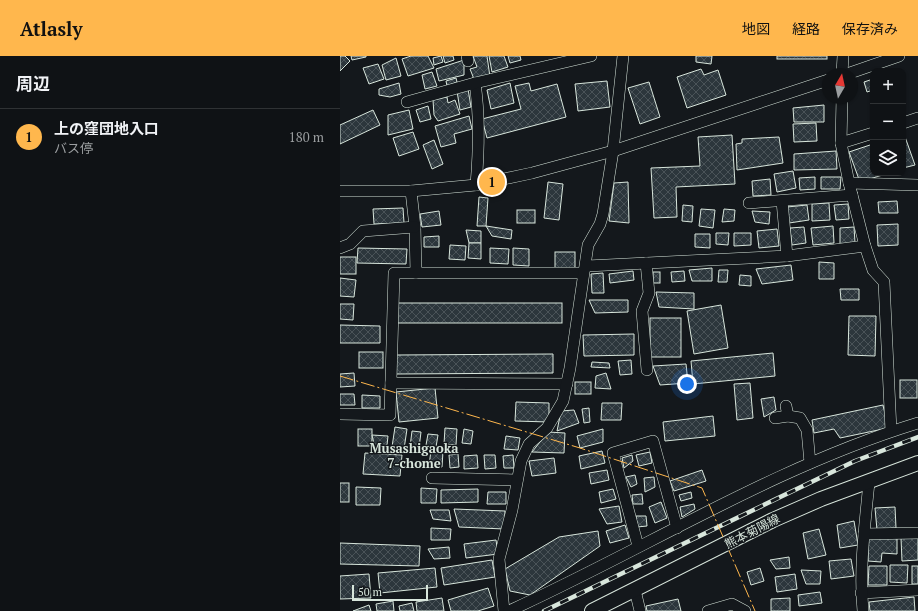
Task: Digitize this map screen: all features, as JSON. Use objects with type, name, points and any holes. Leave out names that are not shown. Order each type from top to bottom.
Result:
[{"type":"main road","name":"熊本菊陽線","points":[[592,611],[773,520],[821,499],[918,463]]},
{"type":"street","points":[[407,102],[475,83],[591,56]]},
{"type":"street","points":[[504,611],[500,559],[512,510],[516,480],[521,461],[529,444],[547,428],[563,401],[567,384],[588,246],[600,224],[603,214],[613,151],[623,56]]},
{"type":"street","points":[[842,68],[843,56]]},
{"type":"street","points":[[858,70],[898,56]]},
{"type":"street","points":[[340,191],[411,191],[476,185],[532,173],[613,151],[822,82]]},
{"type":"street","points":[[475,83],[479,113],[479,150],[476,185]]},
{"type":"street","points":[[842,104],[841,143],[849,183],[865,246],[873,270],[884,282],[891,431]]},
{"type":"street","points":[[906,122],[918,118]]},
{"type":"street","points":[[841,143],[870,133]]},
{"type":"street","points":[[849,183],[918,185]]},
{"type":"street","points":[[411,191],[415,227],[416,273]]},
{"type":"street","points":[[749,203],[852,195]]},
{"type":"street","points":[[782,201],[787,256]]},
{"type":"street","points":[[340,248],[350,244],[363,231],[415,227]]},
{"type":"street","points":[[340,414],[390,414],[394,273],[585,269],[646,263],[787,256],[865,246]]},
{"type":"street","points":[[646,263],[649,293],[642,311],[647,370]]},
{"type":"street","points":[[391,383],[567,384]]},
{"type":"street","points":[[775,418],[787,411],[800,418],[807,430],[810,463]]},
{"type":"street","points":[[509,611],[765,483],[810,463],[891,431],[918,423]]},
{"type":"street","points":[[638,546],[613,453],[653,441],[677,528]]},
{"type":"street","points":[[432,478],[516,480]]},
{"type":"street","points":[[863,611],[861,592],[864,534],[869,482]]},
{"type":"street","points":[[864,534],[918,533]]},
{"type":"street","points":[[635,590],[640,611]]},
{"type":"street","points":[[861,592],[918,590]]},
{"type":"street","points":[[708,611],[732,604],[745,611]]},
{"type":"building","points":[[340,56],[345,56],[350,61],[340,71]]},
{"type":"building","points":[[351,56],[366,56],[366,57],[352,60]]},
{"type":"building","points":[[411,56],[428,56],[434,68],[408,76],[402,59]]},
{"type":"building","points":[[441,56],[443,62],[434,65],[433,58]]},
{"type":"building","points":[[443,56],[453,56],[454,60],[445,63]]},
{"type":"building","points":[[473,56],[487,56],[490,77],[474,79],[470,69],[477,67]]},
{"type":"building","points":[[489,56],[504,56],[508,67],[492,72]]},
{"type":"building","points":[[508,56],[520,56],[521,60],[510,63]]},
{"type":"building","points":[[696,56],[712,56],[711,64],[696,62]]},
{"type":"building","points":[[777,56],[827,56],[827,59],[777,59]]},
{"type":"building","points":[[396,58],[401,76],[386,80],[382,65]]},
{"type":"building","points":[[464,60],[464,75],[439,81],[436,69]]},
{"type":"building","points":[[378,64],[384,79],[369,84],[363,68]]},
{"type":"building","points":[[701,69],[704,75],[718,70],[726,95],[687,108],[677,77]]},
{"type":"building","points":[[432,72],[437,86],[425,89],[422,75]]},
{"type":"building","points":[[456,78],[457,82],[447,86],[446,81]]},
{"type":"building","points":[[870,80],[870,91],[867,92],[864,82]]},
{"type":"building","points":[[607,81],[610,107],[578,111],[575,84]]},
{"type":"building","points":[[649,82],[660,117],[640,124],[628,88]]},
{"type":"building","points":[[399,83],[401,94],[390,97],[379,95],[379,89]]},
{"type":"building","points":[[510,83],[514,103],[491,109],[487,90]]},
{"type":"building","points":[[529,83],[531,91],[557,84],[566,117],[487,138],[482,119],[521,109],[515,86]]},
{"type":"building","points":[[468,89],[471,107],[460,110],[457,91]]},
{"type":"building","points":[[447,97],[448,103],[455,100],[460,114],[438,121],[434,115],[433,100]]},
{"type":"building","points":[[824,105],[824,122],[794,122],[793,108]]},
{"type":"building","points":[[428,106],[431,119],[420,122],[416,110]]},
{"type":"building","points":[[373,110],[380,125],[340,144],[340,125]]},
{"type":"building","points":[[409,110],[413,129],[388,135],[388,115]]},
{"type":"building","points":[[469,116],[472,129],[454,134],[456,143],[441,147],[435,126]]},
{"type":"building","points":[[816,123],[817,141],[794,142],[793,124]]},
{"type":"building","points":[[413,132],[419,149],[399,156],[393,138]]},
{"type":"building","points":[[732,135],[735,184],[676,187],[677,217],[654,218],[651,168],[700,166],[698,137]]},
{"type":"building","points":[[779,137],[783,163],[737,170],[736,144],[742,143],[742,139]]},
{"type":"building","points":[[434,140],[443,164],[432,169],[423,145]]},
{"type":"building","points":[[906,140],[915,165],[906,167]]},
{"type":"building","points":[[870,145],[870,176],[879,176],[860,182],[849,152]]},
{"type":"building","points":[[836,151],[837,169],[794,170],[794,154]]},
{"type":"building","points":[[793,171],[796,188],[777,192],[774,174]]},
{"type":"building","points":[[815,177],[815,189],[800,190],[799,178]]},
{"type":"building","points":[[821,177],[841,177],[840,189],[821,189]]},
{"type":"building","points":[[770,179],[771,195],[753,196],[752,181]]},
{"type":"building","points":[[548,182],[563,184],[559,220],[544,218]]},
{"type":"building","points":[[628,182],[629,223],[609,221],[614,183]]},
{"type":"building","points":[[479,197],[488,198],[486,226],[477,226]]},
{"type":"building","points":[[897,201],[898,213],[879,213],[878,202]]},
{"type":"building","points":[[829,203],[830,220],[812,221],[812,204]]},
{"type":"building","points":[[848,204],[849,219],[836,220],[834,205]]},
{"type":"building","points":[[683,205],[693,206],[692,222],[682,221]]},
{"type":"building","points":[[807,205],[809,220],[789,223],[787,207]]},
{"type":"building","points":[[403,208],[404,223],[374,224],[373,209]]},
{"type":"building","points":[[701,209],[715,210],[713,228],[699,226]]},
{"type":"building","points":[[724,209],[735,210],[734,221],[722,222]]},
{"type":"building","points":[[517,210],[535,210],[535,223],[517,223]]},
{"type":"building","points":[[439,211],[441,225],[422,227],[420,214]]},
{"type":"building","points":[[752,211],[770,212],[769,224],[755,222]]},
{"type":"building","points":[[898,224],[898,245],[878,246],[877,225]]},
{"type":"building","points":[[486,226],[512,230],[511,239],[492,236]]},
{"type":"building","points":[[833,226],[834,243],[813,245],[811,228]]},
{"type":"building","points":[[804,227],[806,243],[792,245],[790,228]]},
{"type":"building","points":[[854,227],[855,243],[840,244],[840,228]]},
{"type":"building","points":[[777,229],[779,246],[759,248],[757,231]]},
{"type":"building","points":[[466,230],[481,231],[481,243],[469,243]]},
{"type":"building","points":[[716,233],[729,233],[728,245],[716,244]]},
{"type":"building","points":[[734,233],[751,233],[751,245],[734,246]]},
{"type":"building","points":[[695,234],[710,234],[710,248],[695,247]]},
{"type":"building","points":[[439,236],[439,247],[424,247],[424,237]]},
{"type":"building","points":[[469,243],[481,243],[481,259],[468,258]]},
{"type":"building","points":[[450,245],[466,246],[465,260],[449,259]]},
{"type":"building","points":[[358,248],[407,249],[406,264],[357,263]]},
{"type":"building","points":[[490,248],[509,249],[508,264],[490,263]]},
{"type":"building","points":[[513,248],[529,249],[529,266],[513,265]]},
{"type":"building","points":[[555,252],[575,252],[575,268],[555,268]]},
{"type":"building","points":[[340,257],[356,257],[356,274],[340,274]]},
{"type":"building","points":[[819,262],[834,263],[834,279],[819,279]]},
{"type":"building","points":[[791,265],[793,280],[762,284],[756,269]]},
{"type":"building","points":[[712,268],[712,281],[692,281],[689,270]]},
{"type":"building","points":[[719,270],[728,270],[727,282],[718,282]]},
{"type":"building","points":[[633,271],[634,280],[610,283],[609,274]]},
{"type":"building","points":[[684,271],[685,281],[672,282],[671,272]]},
{"type":"building","points":[[653,272],[660,272],[660,283],[653,283]]},
{"type":"building","points":[[603,273],[604,293],[592,293],[591,274]]},
{"type":"building","points":[[740,275],[751,276],[751,286],[739,285]]},
{"type":"building","points":[[340,278],[356,280],[354,297],[340,296]]},
{"type":"building","points":[[840,289],[859,289],[859,300],[841,300]]},
{"type":"building","points":[[656,292],[694,293],[694,309],[659,307]]},
{"type":"building","points":[[589,300],[628,300],[628,312],[595,313]]},
{"type":"building","points":[[393,303],[562,303],[562,323],[393,323]]},
{"type":"building","points":[[340,304],[354,304],[353,320],[340,319]]},
{"type":"building","points":[[721,305],[728,348],[694,354],[687,311]]},
{"type":"building","points":[[849,316],[876,316],[875,356],[848,355]]},
{"type":"building","points":[[650,318],[681,318],[681,357],[650,357]]},
{"type":"building","points":[[340,325],[380,326],[380,343],[340,343]]},
{"type":"building","points":[[634,334],[634,355],[584,356],[583,335]]},
{"type":"building","points":[[359,352],[383,352],[383,368],[359,368]]},
{"type":"building","points":[[773,353],[775,376],[693,384],[691,361]]},
{"type":"building","points":[[553,354],[553,373],[396,374],[396,355]]},
{"type":"building","points":[[631,360],[632,374],[620,375],[618,361]]},
{"type":"building","points":[[592,362],[609,363],[610,368],[591,367]]},
{"type":"building","points":[[686,364],[688,383],[660,385],[653,366]]},
{"type":"building","points":[[354,373],[355,386],[340,387],[340,374]]},
{"type":"building","points":[[606,373],[611,389],[595,388],[596,376]]},
{"type":"building","points":[[900,380],[917,380],[917,398],[900,398]]},
{"type":"building","points":[[575,382],[591,382],[591,394],[575,394]]},
{"type":"building","points":[[750,383],[753,418],[737,420],[734,384]]},
{"type":"building","points":[[435,388],[438,418],[399,422],[396,392]]},
{"type":"building","points":[[340,394],[354,394],[355,405],[340,405]]},
{"type":"building","points":[[362,395],[380,396],[380,408],[362,408]]},
{"type":"building","points":[[774,397],[776,410],[764,417],[761,399]]},
{"type":"building","points":[[516,402],[549,403],[549,422],[515,421]]},
{"type":"building","points":[[602,403],[622,403],[621,420],[601,420]]},
{"type":"building","points":[[883,405],[888,428],[840,438],[834,429],[814,433],[812,420]]},
{"type":"building","points":[[589,408],[590,422],[584,423],[582,409]]},
{"type":"building","points":[[574,410],[579,423],[557,431],[561,411]]},
{"type":"building","points":[[713,416],[715,436],[665,441],[663,422]]},
{"type":"building","points":[[395,427],[407,429],[404,449],[392,447]]},
{"type":"building","points":[[445,428],[457,429],[456,445],[444,444]]},
{"type":"building","points":[[358,429],[372,429],[372,446],[358,446]]},
{"type":"building","points":[[464,429],[473,431],[471,444],[462,443]]},
{"type":"building","points":[[603,429],[603,442],[580,448],[577,436]]},
{"type":"building","points":[[412,431],[421,432],[419,448],[410,447]]},
{"type":"building","points":[[548,432],[565,433],[564,453],[532,452]]},
{"type":"building","points":[[428,434],[438,435],[436,447],[426,445]]},
{"type":"building","points":[[372,435],[388,436],[387,445],[375,448]]},
{"type":"building","points":[[506,436],[520,438],[518,450],[504,449]]},
{"type":"building","points":[[431,450],[443,451],[442,467],[429,466]]},
{"type":"building","points":[[602,451],[605,463],[581,469],[579,456]]},
{"type":"building","points":[[650,452],[652,463],[639,466],[636,455]]},
{"type":"building","points":[[365,453],[402,455],[400,476],[363,474]]},
{"type":"building","points":[[458,454],[459,467],[450,468],[449,455]]},
{"type":"building","points":[[477,455],[478,468],[464,469],[464,456]]},
{"type":"building","points":[[484,455],[495,455],[496,468],[485,469]]},
{"type":"building","points":[[513,455],[514,468],[504,468],[503,456]]},
{"type":"building","points":[[632,455],[633,461],[624,468],[622,458]]},
{"type":"building","points":[[554,458],[556,473],[532,476],[529,461]]},
{"type":"building","points":[[607,470],[609,480],[591,484],[589,473]]},
{"type":"building","points":[[702,470],[706,481],[674,491],[670,481]]},
{"type":"building","points":[[635,475],[637,484],[631,487],[626,477]]},
{"type":"building","points":[[654,477],[655,487],[645,492],[644,478]]},
{"type":"building","points":[[340,483],[349,483],[349,502],[340,502]]},
{"type":"building","points":[[356,487],[381,488],[380,505],[356,505]]},
{"type":"building","points":[[421,488],[437,489],[436,503],[421,503]]},
{"type":"building","points":[[478,489],[478,502],[441,503],[441,490]]},
{"type":"building","points":[[613,489],[616,499],[601,503],[599,492]]},
{"type":"building","points":[[488,492],[506,492],[506,504],[487,504]]},
{"type":"building","points":[[691,492],[692,498],[681,501],[679,495]]},
{"type":"building","points":[[642,494],[643,504],[633,504],[632,495]]},
{"type":"building","points":[[661,502],[667,518],[655,523],[649,507]]},
{"type":"building","points":[[694,504],[695,509],[682,517],[680,507]]},
{"type":"building","points":[[619,506],[622,522],[607,524],[599,509]]},
{"type":"building","points":[[895,507],[896,528],[877,530],[875,508]]},
{"type":"building","points":[[454,509],[505,511],[504,529],[459,527]]},
{"type":"building","points":[[430,510],[449,510],[451,521],[433,519]]},
{"type":"building","points":[[636,516],[646,516],[647,526],[637,527]]},
{"type":"building","points":[[854,521],[858,545],[840,548],[837,525]]},
{"type":"building","points":[[625,525],[629,538],[610,543],[606,531]]},
{"type":"building","points":[[431,528],[451,529],[450,540],[431,540]]},
{"type":"building","points":[[819,529],[826,555],[808,559],[803,533]]},
{"type":"building","points":[[598,531],[600,546],[530,595],[510,591],[505,569],[559,537]]},
{"type":"building","points":[[918,537],[918,560],[902,561],[901,538]]},
{"type":"building","points":[[868,538],[897,538],[897,554],[882,553],[881,562],[868,561]]},
{"type":"building","points":[[496,540],[498,554],[466,558],[464,544]]},
{"type":"building","points":[[340,543],[420,546],[419,566],[340,564]]},
{"type":"building","points":[[449,547],[450,558],[434,559],[428,549]]},
{"type":"building","points":[[789,557],[790,568],[776,569],[770,560]]},
{"type":"building","points":[[851,559],[854,576],[831,579],[829,561]]},
{"type":"building","points":[[492,560],[495,577],[444,585],[441,568]]},
{"type":"building","points":[[890,565],[908,565],[907,583],[890,582]]},
{"type":"building","points":[[869,566],[887,566],[887,585],[868,585]]},
{"type":"building","points":[[912,566],[918,566],[918,584],[912,584]]},
{"type":"building","points":[[435,568],[437,587],[380,593],[378,573]]},
{"type":"building","points":[[760,568],[764,581],[751,585],[747,572]]},
{"type":"building","points":[[801,570],[821,571],[820,584],[806,584]]},
{"type":"building","points":[[369,574],[371,598],[340,599],[340,576]]},
{"type":"building","points":[[795,574],[797,589],[777,592],[775,577]]},
{"type":"building","points":[[488,588],[494,606],[478,611],[451,611],[448,600]]},
{"type":"building","points":[[820,592],[822,603],[799,606],[798,595]]},
{"type":"building","points":[[914,597],[915,611],[870,611],[869,602]]},
{"type":"building","points":[[442,598],[444,611],[417,611],[416,602]]},
{"type":"building","points":[[790,598],[790,611],[771,611],[771,599]]},
{"type":"building","points":[[678,599],[681,611],[647,611],[646,606]]},
{"type":"building","points":[[393,601],[394,611],[377,611],[376,604]]},
{"type":"building","points":[[412,603],[414,611],[400,611],[399,606]]},
{"type":"building","points":[[369,605],[371,611],[353,611]]},
{"type":"railway","points":[[544,611],[855,461],[918,437]]},
{"type":"power","points":[[340,376],[580,448],[702,488],[755,611]]},
{"type":"place","name":"上の窪団地入口","points":[[492,182]]},
{"type":"district","name":"Musashigaoka 7-chome","points":[[414,456]]}]
